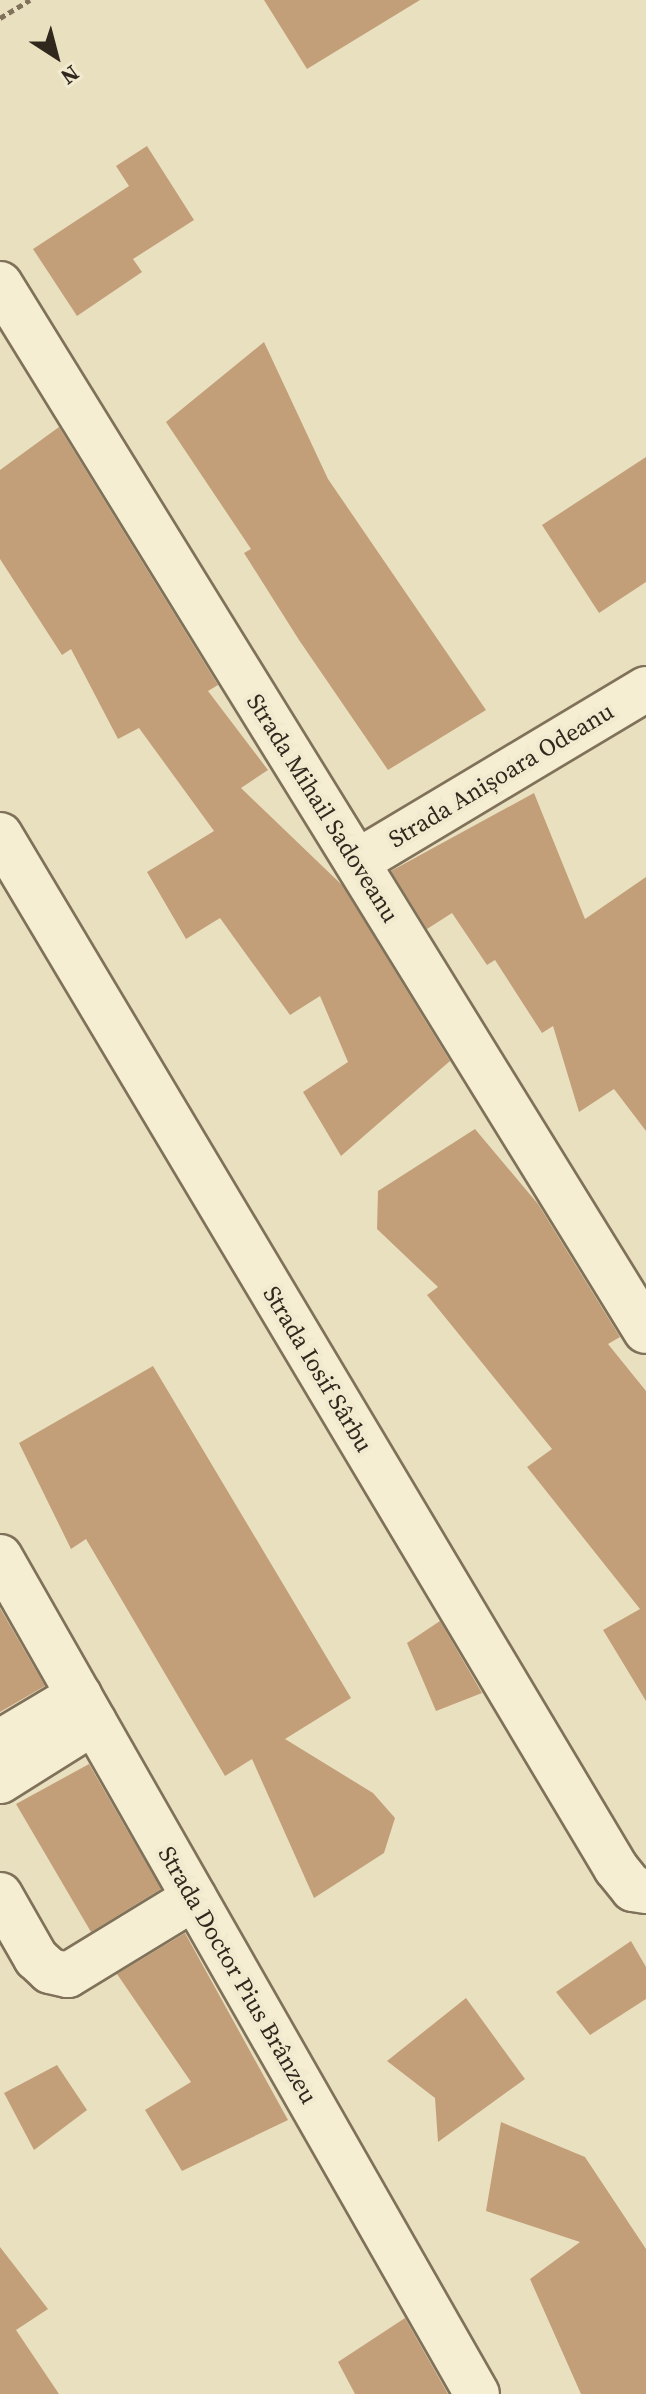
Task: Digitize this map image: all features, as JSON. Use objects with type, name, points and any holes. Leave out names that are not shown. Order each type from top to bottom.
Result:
[{"type":"street","name":"Strada Mihail Sadoveanu","points":[[0,284],[646,1331]]},
{"type":"street","name":"Strada Anișoara Odeanu","points":[[357,862],[646,689]]},
{"type":"street","name":"Strada Iosif Sârbu","points":[[0,835],[616,1868],[633,1889],[646,1891]]},
{"type":"street","name":"Strada Doctor Pius Brânzeu","points":[[0,1557],[477,2394]]},
{"type":"street","points":[[0,1742],[86,1708]]},
{"type":"street","points":[[0,1781],[86,1708]]},
{"type":"street","points":[[0,1895],[36,1958],[50,1971],[68,1975],[194,1898]]},
{"type":"path","points":[[0,18],[30,0]]},
{"type":"building","points":[[264,0],[420,0],[307,69]]},
{"type":"building","points":[[147,146],[194,220],[133,259],[142,272],[77,316],[33,249],[129,186],[116,166]]},
{"type":"building","points":[[264,342],[328,479],[486,710],[388,770],[299,640],[244,553],[251,549],[166,422]]},
{"type":"building","points":[[59,427],[218,685],[208,691],[268,770],[241,788],[342,885],[450,1061],[341,1156],[303,1092],[348,1062],[320,996],[290,1015],[220,918],[186,939],[147,872],[214,831],[139,728],[118,739],[71,649],[62,655],[0,559],[0,470]]},
{"type":"building","points":[[646,457],[646,582],[599,613],[542,525]]},
{"type":"building","points":[[534,793],[585,919],[646,877],[646,1131],[614,1089],[579,1112],[553,1026],[542,1033],[495,960],[487,965],[452,913],[427,929],[391,871]]},
{"type":"building","points":[[475,1129],[538,1204],[620,1337],[608,1344],[646,1391],[646,1701],[603,1630],[640,1609],[527,1467],[552,1449],[427,1295],[438,1287],[377,1229],[378,1191]]},
{"type":"building","points":[[153,1366],[351,1698],[285,1739],[373,1793],[395,1818],[384,1853],[314,1898],[252,1759],[225,1776],[86,1539],[71,1549],[19,1443]]},
{"type":"building","points":[[0,1608],[45,1686],[0,1712]]},
{"type":"building","points":[[440,1621],[482,1693],[436,1711],[407,1643]]},
{"type":"building","points":[[89,1764],[161,1889],[91,1932],[16,1804]]},
{"type":"building","points":[[185,1933],[288,2120],[182,2171],[145,2110],[191,2082],[117,1974]]},
{"type":"building","points":[[631,1941],[646,1967],[646,1999],[590,2035],[556,1992]]},
{"type":"building","points":[[466,1998],[525,2079],[438,2142],[435,2098],[387,2061]]},
{"type":"building","points":[[57,2065],[87,2110],[34,2150],[4,2093]]},
{"type":"building","points":[[501,2122],[585,2157],[646,2249],[646,2394],[581,2394],[530,2279],[580,2242],[486,2211]]},
{"type":"building","points":[[0,2247],[48,2309],[16,2330],[59,2394],[0,2394]]},
{"type":"building","points":[[405,2318],[448,2394],[355,2394],[338,2362]]}]
